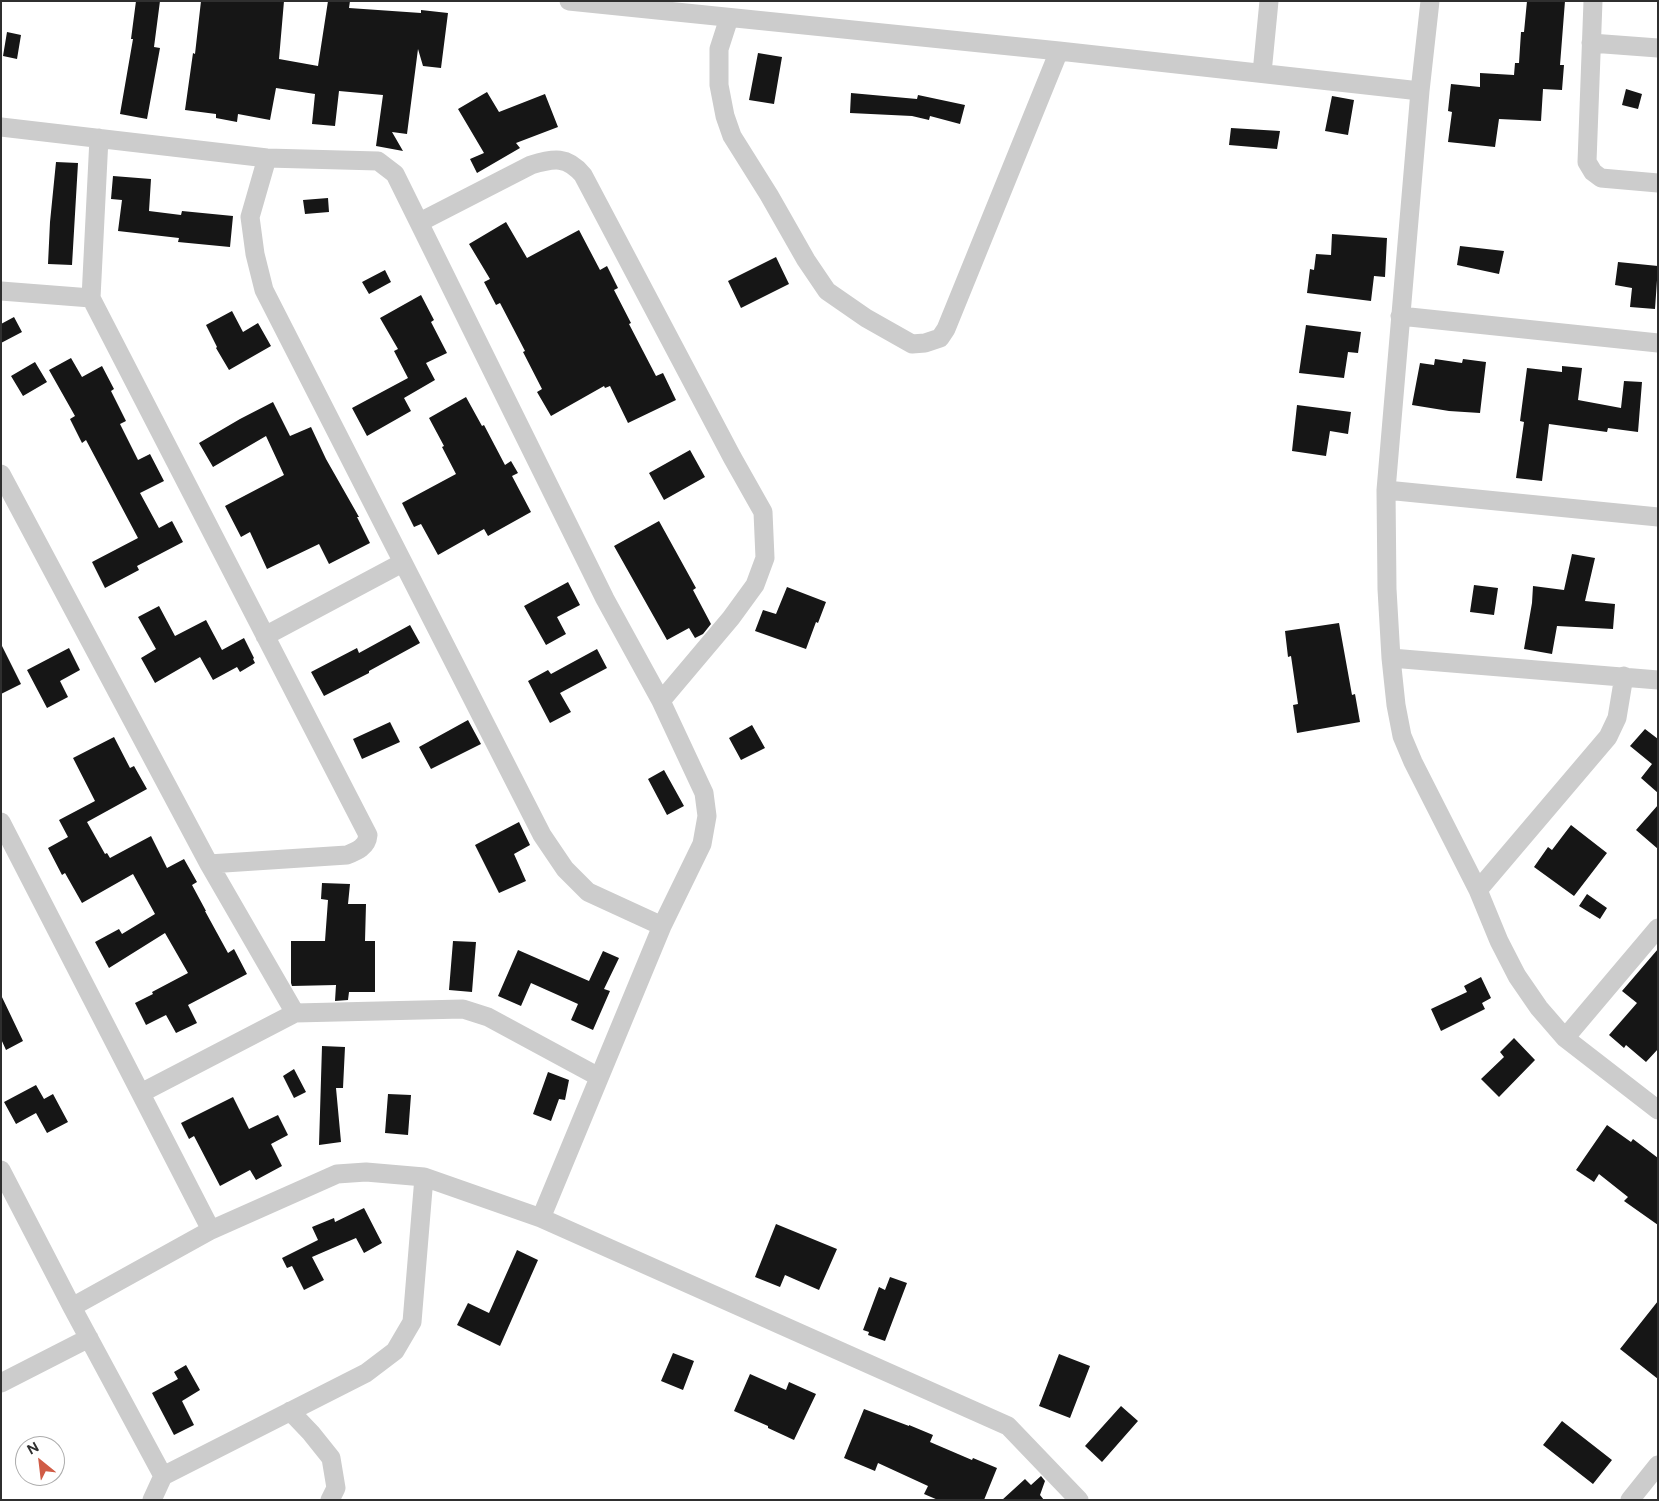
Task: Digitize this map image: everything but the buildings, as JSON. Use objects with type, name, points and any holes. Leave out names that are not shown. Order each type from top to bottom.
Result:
[{"type":"street","points":[[569,1],[1060,51],[1420,91]]},
{"type":"street","points":[[1262,73],[1269,1]]},
{"type":"street","points":[[1430,1],[1420,91],[1386,490],[1387,589],[1391,658],[1396,705],[1402,736],[1412,762],[1478,890],[1499,941],[1517,976],[1539,1008],[1565,1038],[1658,1110]]},
{"type":"street","points":[[1593,1],[1587,162],[1593,172],[1601,178],[1658,183]]},
{"type":"street","points":[[729,18],[719,49],[719,85],[725,116],[732,136],[769,195],[806,260],[827,291],[866,318],[912,344],[925,343],[940,338],[946,329],[1060,51]]},
{"type":"street","points":[[1590,43],[1658,48]]},
{"type":"street","points":[[1,127],[267,158],[378,161],[394,174],[420,222],[605,600],[661,701],[704,793],[707,816],[702,844],[662,926],[540,1218]]},
{"type":"street","points":[[99,138],[91,298],[368,835],[360,850],[347,855],[209,864]]},
{"type":"street","points":[[267,158],[250,217],[254,254],[264,290],[542,836],[565,869],[588,892],[662,926]]},
{"type":"street","points":[[420,222],[532,165],[551,159],[567,162],[575,166],[583,175],[763,512],[765,558],[755,585],[731,618],[661,701]]},
{"type":"street","points":[[1,291],[91,298]]},
{"type":"street","points":[[1400,316],[1658,343]]},
{"type":"street","points":[[1,474],[209,864],[295,1013]]},
{"type":"street","points":[[1386,490],[1658,517]]},
{"type":"street","points":[[265,636],[402,563]]},
{"type":"street","points":[[1391,658],[1658,680]]},
{"type":"street","points":[[1478,890],[1608,736],[1617,718],[1624,676]]},
{"type":"street","points":[[1,822],[211,1230]]},
{"type":"street","points":[[1565,1038],[1658,928]]},
{"type":"street","points":[[140,1093],[295,1013],[463,1009],[488,1017],[599,1077]]},
{"type":"street","points":[[1,1170],[163,1476]]},
{"type":"street","points":[[72,1307],[211,1230],[337,1174],[366,1172],[424,1177],[540,1218],[1008,1426],[1079,1500]]},
{"type":"street","points":[[152,1500],[163,1476],[366,1373],[395,1351],[412,1322],[424,1177]]},
{"type":"street","points":[[1,1383],[89,1338]]},
{"type":"street","points":[[290,1411],[331,1458],[336,1488],[330,1500]]},
{"type":"street","points":[[1630,1500],[1658,1465]]}]
